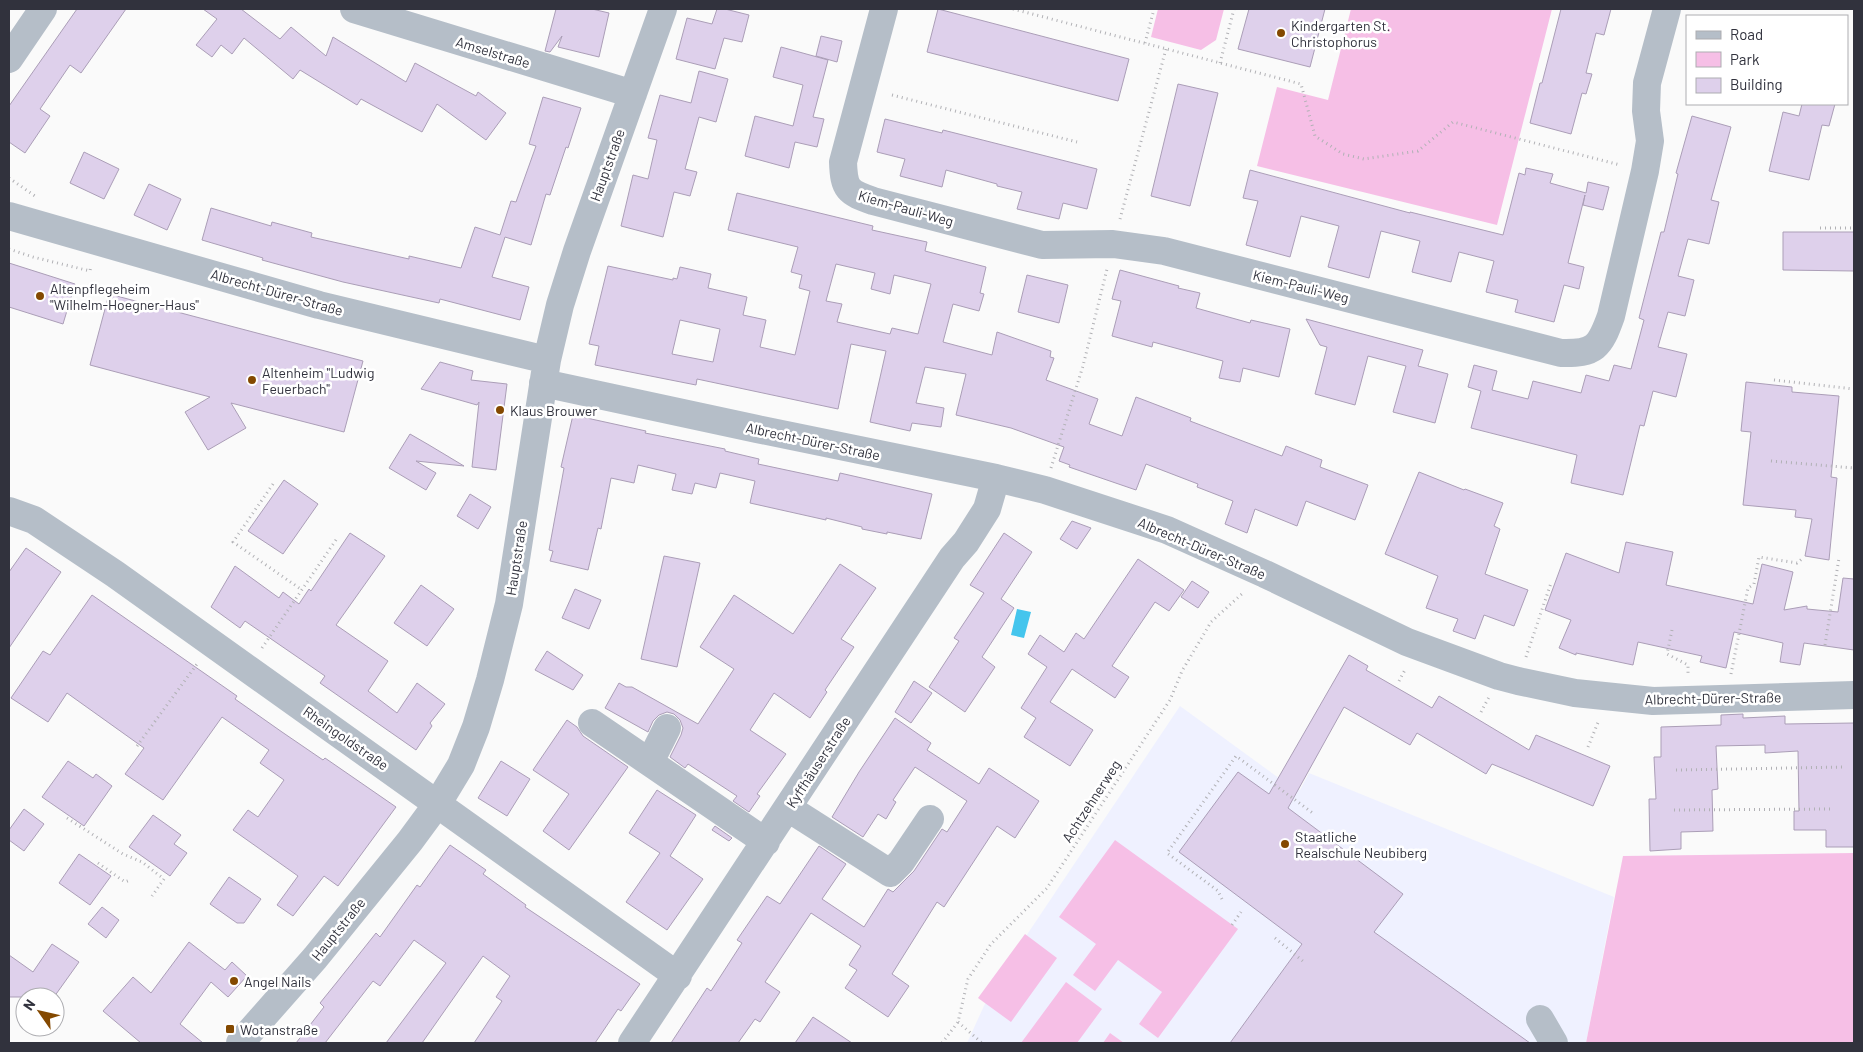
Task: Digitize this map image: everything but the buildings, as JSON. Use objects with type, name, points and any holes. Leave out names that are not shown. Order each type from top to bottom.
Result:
[{"type":"street","points":[[9,59],[43,9]]},
{"type":"street","name":"Amselstraße","points":[[354,9],[633,94]]},
{"type":"street","name":"Hauptstraße","points":[[240,1043],[321,951],[410,841],[438,803],[467,750],[476,727],[499,648],[509,604],[545,372],[560,306],[576,251],[663,9]]},
{"type":"street","name":"Kiem-Pauli-Weg","points":[[884,9],[843,162],[844,182],[852,193],[873,201],[1042,245],[1113,244],[1164,251],[1562,353],[1581,353],[1595,347],[1605,334],[1611,316],[1645,171],[1650,141],[1646,111],[1647,83],[1667,9]]},
{"type":"street","name":"Albrecht-Dürer-Straße","points":[[9,216],[545,372],[766,431],[996,478],[1044,490],[1167,530],[1265,574],[1407,642],[1498,676],[1575,693],[1653,701],[1854,696]]},
{"type":"street","name":"Kyffhäuserstraße","points":[[632,1043],[952,558],[966,542],[987,510],[996,478]]},
{"type":"street","name":"Rheingoldstraße","points":[[9,512],[34,520],[108,569],[678,976]]},
{"type":"street","points":[[592,723],[766,842]]},
{"type":"street","points":[[650,762],[667,728]]},
{"type":"street","points":[[788,808],[890,873],[901,862],[930,819]]},
{"type":"street","points":[[1540,1020],[1554,1043]]},
{"type":"path","points":[[1014,9],[1031,11],[1300,84],[1315,136],[1343,154],[1364,160],[1418,151],[1453,122],[1645,171]]},
{"type":"path","points":[[1146,43],[1154,9]]},
{"type":"path","points":[[1220,63],[1234,9]]},
{"type":"path","points":[[1044,490],[1083,366],[1113,244],[1166,49]]},
{"type":"path","points":[[892,95],[1077,142]]},
{"type":"path","points":[[9,178],[37,197]]},
{"type":"path","points":[[1820,228],[1854,228]]},
{"type":"path","points":[[1774,380],[1854,389]]},
{"type":"path","points":[[1771,461],[1854,468]]},
{"type":"path","points":[[273,484],[233,542],[302,590]]},
{"type":"path","points":[[258,653],[338,537]]},
{"type":"path","points":[[1726,699],[1748,588],[1754,584],[1759,556],[1797,563],[1803,558]]},
{"type":"path","points":[[1826,645],[1839,558]]},
{"type":"path","name":"Achtzehnerweg","points":[[942,1043],[958,1022],[968,979],[991,944],[1047,888],[1170,700],[1182,671],[1211,622],[1265,574]]},
{"type":"path","points":[[1518,681],[1551,583]]},
{"type":"path","points":[[1672,630],[1668,654],[1688,665],[1687,700]]},
{"type":"path","points":[[137,746],[198,662]]},
{"type":"path","points":[[1399,681],[1408,665]]},
{"type":"path","points":[[1481,712],[1489,696]]},
{"type":"path","points":[[1588,747],[1600,717]]},
{"type":"path","points":[[1222,899],[1218,891],[1167,853],[1236,756],[1314,814]]},
{"type":"path","points":[[1676,770],[1844,767]]},
{"type":"path","points":[[1674,810],[1834,809]]},
{"type":"path","points":[[67,818],[123,854],[142,862],[164,879],[152,896]]},
{"type":"path","points":[[98,863],[124,882],[130,880]]},
{"type":"path","points":[[1232,925],[1241,912]]},
{"type":"path","points":[[1275,938],[1304,962]]},
{"type":"path","points":[[958,1022],[982,1043]]},
{"type":"shaded area","name":"Staatliche Realschule Neubiberg","points":[[1180,706],[1276,776],[1300,790],[1309,773],[1614,897],[1586,1043],[967,1043],[994,984]]},
{"type":"green space","points":[[1158,9],[1224,9],[1216,40],[1201,50],[1151,37]]},
{"type":"green space","points":[[1351,9],[1552,9],[1497,225],[1257,166],[1277,87],[1328,100]]},
{"type":"green space","points":[[1115,840],[1238,929],[1158,1038],[1139,1024],[1162,992],[1118,960],[1095,991],[1073,975],[1096,944],[1059,917]]},
{"type":"green space","points":[[1854,853],[1854,1043],[1586,1043],[1623,856]]},
{"type":"green space","points":[[1025,934],[1057,958],[1011,1022],[978,998]]},
{"type":"green space","points":[[1066,982],[1102,1009],[1077,1043],[1021,1043]]},
{"type":"green space","points":[[1110,1033],[1124,1043],[1103,1043]]},
{"type":"water","points":[[1017,609],[1031,612],[1024,638],[1011,635]]},
{"type":"place","name":"Kindergarten St. Christophorus","points":[[1281,33]]},
{"type":"place","name":"Altenpflegeheim \"Wilhelm-Hoegner-Haus\"","points":[[40,296]]},
{"type":"place","name":"Altenheim \"Ludwig Feuerbach\"","points":[[252,380]]},
{"type":"place","name":"Klaus Brouwer","points":[[500,410]]},
{"type":"place","name":"Staatliche Realschule Neubiberg","points":[[1285,844]]},
{"type":"place","name":"Angel Nails","points":[[234,981]]},
{"type":"place","name":"Wotanstraße","points":[[230,1029]]}]
